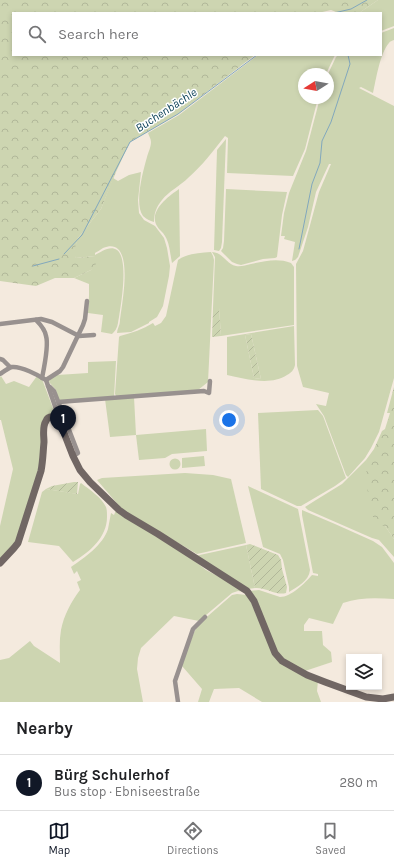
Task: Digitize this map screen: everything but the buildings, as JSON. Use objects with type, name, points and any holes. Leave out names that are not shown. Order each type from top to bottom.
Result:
[{"type":"street","points":[[44,379],[60,371],[79,336],[85,319],[87,301]]},
{"type":"street","points":[[36,320],[47,339],[44,379]]},
{"type":"street","points":[[0,324],[47,320],[79,336],[94,335]]},
{"type":"street","points":[[0,359],[10,367],[23,369],[44,379],[57,412],[56,418]]},
{"type":"street","points":[[0,374],[10,367]]},
{"type":"street","points":[[48,386],[54,391],[78,453],[73,456]]},
{"type":"street","points":[[58,402],[200,391]]},
{"type":"street","points":[[0,563],[18,543],[40,476],[43,460],[45,421],[50,417],[56,418],[59,420],[80,470],[126,516],[158,534],[247,590],[254,601],[275,653],[282,661],[313,677],[366,697],[383,700],[394,697]]},
{"type":"street","points":[[178,702],[175,681],[193,629],[205,617]]},
{"type":"green space","points":[[0,0],[378,0],[360,12],[336,12],[331,10],[322,12],[12,12],[12,56],[254,56],[178,114],[130,142],[101,209],[78,238],[74,252],[76,258],[95,256],[96,264],[91,270],[74,278],[55,278],[36,286],[0,281]]},
{"type":"green space","points":[[378,0],[394,0],[394,26],[382,31],[382,12],[360,12]]},
{"type":"green space","points":[[394,28],[394,40],[389,42],[383,53],[373,93],[361,87],[359,88],[394,106],[394,378],[379,432],[365,458],[348,477],[324,416],[316,404],[326,406],[329,393],[303,387],[297,366],[296,264],[303,251],[319,192],[331,164],[329,164],[316,192],[308,227],[298,257],[295,260],[292,261],[295,242],[284,239],[285,236],[281,236],[284,213],[289,193],[306,151],[318,104],[334,104],[334,68],[331,68],[336,57],[382,56],[382,33]]},
{"type":"green space","points":[[257,56],[335,56],[329,68],[298,68],[298,104],[316,104],[305,149],[293,176],[227,173],[228,138],[225,136],[208,158],[185,181],[162,200],[158,205],[154,216],[154,222],[143,216],[140,211],[139,204],[143,170],[151,144],[148,133],[179,115]]},
{"type":"green space","points":[[226,139],[222,242],[219,251],[214,250],[217,150]]},
{"type":"green space","points":[[141,172],[138,200],[139,213],[144,220],[155,226],[164,238],[170,266],[163,306],[157,317],[149,323],[131,332],[117,333],[120,322],[124,288],[124,261],[120,252],[114,247],[103,248],[95,253],[95,255],[111,248],[117,250],[121,255],[123,262],[123,282],[117,328],[112,334],[101,332],[103,315],[88,313],[89,284],[74,278],[91,270],[95,256],[76,258],[73,253],[78,238],[101,209],[113,178],[118,181],[129,175]]},
{"type":"green space","points":[[179,189],[180,256],[172,263],[168,242],[157,226],[155,215],[161,204]]},
{"type":"green space","points":[[226,189],[287,192],[282,215],[277,257],[241,265],[232,262],[221,251],[224,241]]},
{"type":"green space","points":[[211,252],[214,260],[208,382],[198,390],[117,397],[115,394],[119,337],[153,323],[155,326],[161,323],[166,316],[178,260],[198,253]]},
{"type":"green space","points":[[212,252],[219,254],[236,266],[271,260],[286,261],[291,263],[294,267],[294,325],[221,336],[219,308],[213,308],[215,257]]},
{"type":"green space","points":[[213,308],[219,308],[221,336],[212,337]]},
{"type":"green space","points":[[294,326],[294,368],[281,378],[266,381],[258,381],[227,375],[227,337]],"holes":[[[251,334],[261,379],[254,378],[245,335]]]},
{"type":"green space","points":[[251,334],[261,379],[254,378],[245,335]]},
{"type":"green space","points":[[116,361],[114,397],[61,401],[58,399],[56,390],[49,382],[50,379],[57,375],[88,373],[88,362]]},
{"type":"green space","points":[[1,376],[6,384],[14,381],[29,387],[37,376],[42,379],[54,411],[52,415],[48,416],[41,461],[17,541],[0,560],[0,526],[13,469],[0,420]]},
{"type":"green space","points":[[394,387],[394,539],[385,526],[375,524],[367,488],[366,460],[374,449],[382,431],[385,429],[390,413],[387,413]]},
{"type":"green space","points":[[134,397],[136,435],[110,437],[105,399]]},
{"type":"green space","points":[[318,410],[323,416],[346,478],[301,506],[297,506],[261,489],[258,413]]},
{"type":"green space","points":[[206,429],[207,451],[172,454],[165,458],[139,460],[136,435]]},
{"type":"green space","points":[[204,456],[205,466],[182,468],[182,458]]},
{"type":"green space","points":[[173,459],[177,459],[179,460],[179,468],[173,469],[170,466],[170,462]]},
{"type":"green space","points":[[366,460],[385,526],[394,539],[394,557],[379,540],[308,510],[305,507],[342,484]]},
{"type":"green space","points":[[185,473],[213,475],[231,479],[246,543],[197,554],[127,513],[97,480],[102,478]]},
{"type":"green space","points":[[78,482],[77,494],[46,489],[52,486]]},
{"type":"green space","points":[[81,483],[104,503],[107,517],[101,537],[91,549],[73,562],[59,546],[28,542],[42,492],[46,489],[78,494]]},
{"type":"green space","points":[[248,486],[298,509],[310,570],[305,580],[289,592],[283,560],[280,554],[263,547]]},
{"type":"green space","points":[[116,510],[191,558],[206,570],[245,592],[238,591],[232,593],[199,621],[174,616],[141,648],[137,669],[143,702],[0,702],[0,660],[9,658],[30,641],[34,646],[60,663],[60,638],[62,624],[68,609],[80,590],[77,582],[81,580],[77,571],[74,574],[71,567],[82,560],[98,546],[106,535],[111,513],[114,515]]},
{"type":"green space","points":[[302,510],[373,541],[382,547],[394,563],[394,599],[362,599],[343,603],[333,624],[309,618],[304,625],[304,631],[322,631],[323,645],[331,652],[332,662],[305,671],[289,663],[276,652],[249,591],[259,590],[280,597],[289,595],[298,589],[312,575],[318,576],[318,574],[313,573]]},
{"type":"green space","points":[[250,544],[278,555],[281,560],[287,587],[286,593],[282,594],[255,588],[246,545]]},
{"type":"green space","points":[[246,545],[255,588],[248,589],[195,556]]},
{"type":"green space","points":[[232,595],[247,595],[250,600],[273,654],[318,681],[317,691],[321,702],[262,702],[239,688],[214,689],[209,702],[198,702],[202,689],[182,666],[190,642],[196,628],[201,622]]},
{"type":"waterway","name":"Buchenbächle","points":[[338,12],[351,9],[367,0]]},
{"type":"waterway","name":"Buchenbächle","points":[[64,254],[82,235],[130,142],[178,114],[256,56]]},
{"type":"waterway","points":[[299,249],[312,184],[320,163],[322,141],[331,122],[350,64],[348,56]]},
{"type":"waterway","name":"Buchenbächle","points":[[33,266],[59,259]]},
{"type":"place","name":"Bürg Schulerhof","points":[[63,438]]}]
